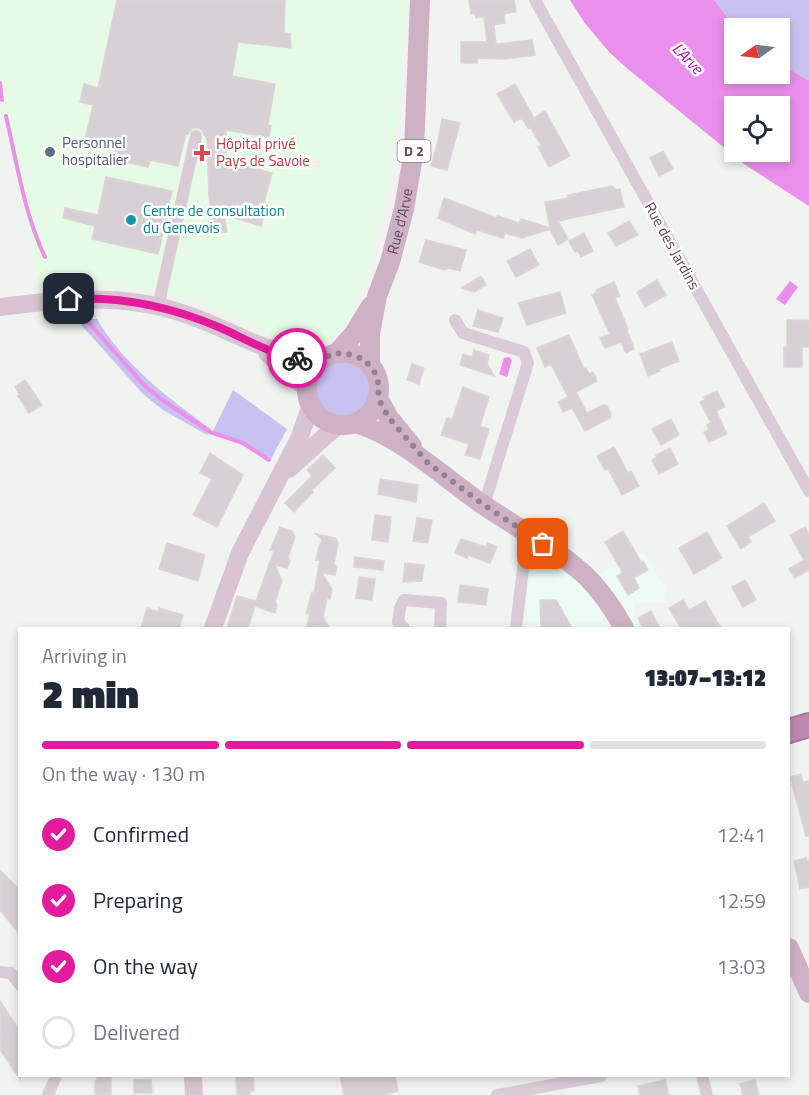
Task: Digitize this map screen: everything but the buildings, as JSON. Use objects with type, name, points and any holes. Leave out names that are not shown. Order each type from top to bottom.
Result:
[{"type":"highway","points":[[790,731],[809,725]]},
{"type":"main road","name":"Rue d'Arve","points":[[369,364],[370,334],[377,296],[390,262],[404,209],[414,151],[420,0]]},
{"type":"main road","name":"Rue d'Arve","points":[[329,357],[357,328],[377,296]]},
{"type":"main road","points":[[0,307],[85,298],[127,300],[184,313],[261,348],[292,358],[351,354],[369,364],[378,380],[378,398],[370,413],[322,438],[280,479]]},
{"type":"main road","points":[[261,348],[309,397],[325,420],[378,432],[428,463],[587,577],[602,593],[623,627]]},
{"type":"main road","points":[[213,627],[240,553],[264,504],[280,479],[302,432],[309,397],[310,373],[329,357]]},
{"type":"main road","points":[[378,398],[396,427],[428,463]]},
{"type":"main road","points":[[793,957],[809,982]]},
{"type":"main road","points":[[793,957],[809,993]]},
{"type":"main road","points":[[193,1077],[194,1095]]},
{"type":"street","name":"Rue des Jardins","points":[[535,0],[809,491]]},
{"type":"street","points":[[158,307],[196,136]]},
{"type":"street","points":[[455,320],[463,333],[524,352],[528,363],[484,505]]},
{"type":"street","points":[[516,627],[527,534]]},
{"type":"street","points":[[403,627],[398,622],[404,600],[441,603],[440,627]]},
{"type":"street","points":[[0,972],[11,973],[18,982]]},
{"type":"street","points":[[48,1095],[56,1077]]},
{"type":"street","points":[[497,1095],[596,1077]]},
{"type":"street","points":[[702,1077],[707,1095]]},
{"type":"shaded area","name":"Hôpital privé Pays de Savoie","points":[[0,0],[407,0],[397,119],[385,200],[370,259],[371,267],[344,328],[330,341],[307,346],[288,342],[215,308],[157,292],[96,285],[39,287],[21,187],[0,98]]},
{"type":"shaded area","points":[[714,0],[809,0],[809,81],[790,69],[790,18],[728,18]]},
{"type":"shaded area","points":[[75,318],[97,319],[120,351],[148,380],[211,429],[207,435],[163,410],[143,394]]},
{"type":"shaded area","points":[[338,363],[348,363],[358,367],[366,375],[370,390],[366,405],[358,413],[348,417],[338,417],[328,413],[320,405],[316,395],[316,385],[320,375],[328,367]]},
{"type":"shaded area","points":[[233,390],[287,429],[271,459],[242,441],[213,431]]},
{"type":"shaded area","points":[[559,540],[585,558],[600,574],[644,552],[665,588],[667,602],[635,603],[632,611],[640,627],[527,627],[527,601],[532,555]]},
{"type":"water","name":"L'Arve","points":[[570,0],[714,0],[728,18],[724,18],[724,84],[790,84],[790,69],[809,81],[809,206],[742,162],[790,162],[790,96],[724,96],[724,148],[610,53],[584,22]]},
{"type":"water","points":[[790,281],[798,287],[785,305],[776,299]]},
{"type":"water","points":[[509,357],[512,360],[507,377],[499,374],[504,358]]},
{"type":"waterway","points":[[0,83],[2,100]]},
{"type":"waterway","points":[[6,116],[26,205],[45,257]]},
{"type":"waterway","points":[[82,315],[144,385],[161,399],[210,432],[243,443],[269,460]]},
{"type":"way so far","points":[[297,358],[321,360],[332,354],[344,353],[364,359],[376,374],[379,386],[378,398],[389,418],[428,463],[484,505],[543,544]]},
{"type":"place","name":"Personnel hospitalier","points":[[50,152]]},
{"type":"place","name":"Hôpital privé Pays de Savoie","points":[[202,153]]},
{"type":"place","name":"Centre de consultation du Genevois","points":[[131,220]]},
{"type":"route","points":[[69,299],[127,300],[174,310],[223,329],[261,348],[297,358]]}]
